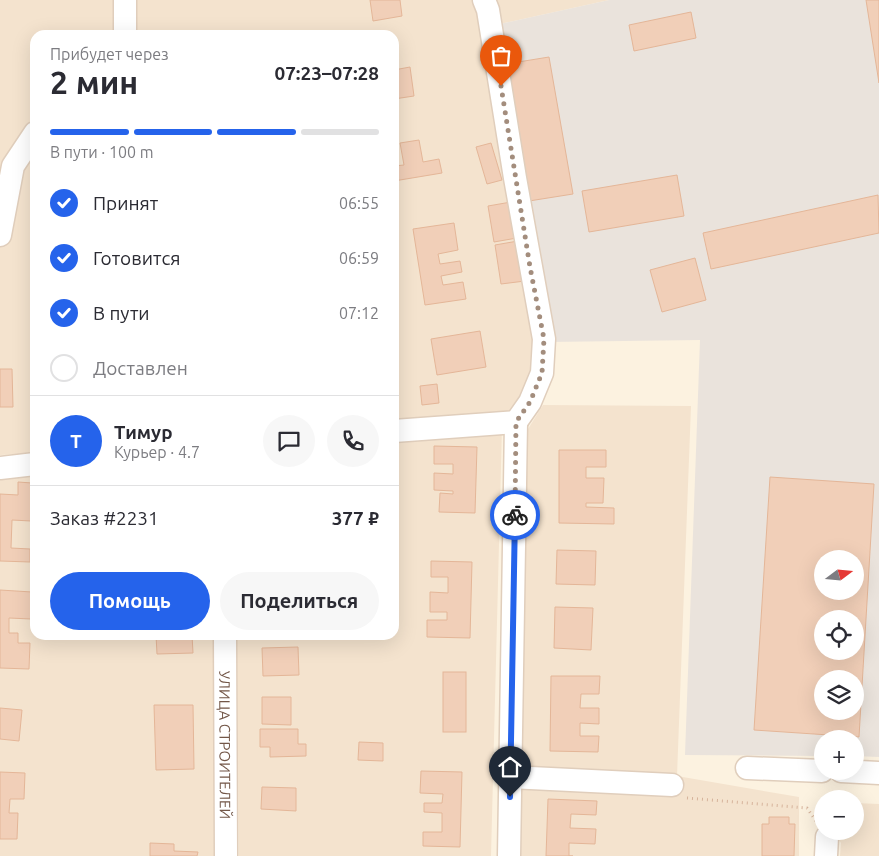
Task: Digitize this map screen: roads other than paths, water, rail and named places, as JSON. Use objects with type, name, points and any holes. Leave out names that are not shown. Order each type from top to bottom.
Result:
[{"type":"street","points":[[125,0],[125,30]]},
{"type":"street","points":[[484,0],[488,10],[516,186],[544,339],[542,373],[530,402],[516,422],[509,856]]},
{"type":"street","points":[[0,235],[14,166],[30,141]]},
{"type":"street","points":[[399,431],[516,422]]},
{"type":"street","points":[[0,468],[30,465]]},
{"type":"street","name":"УЛИЦА СТРОИТЕЛЕЙ","points":[[225,640],[226,856]]},
{"type":"street","points":[[747,768],[814,770]]},
{"type":"street","points":[[864,772],[879,773]]},
{"type":"street","points":[[510,777],[672,785]]}]
